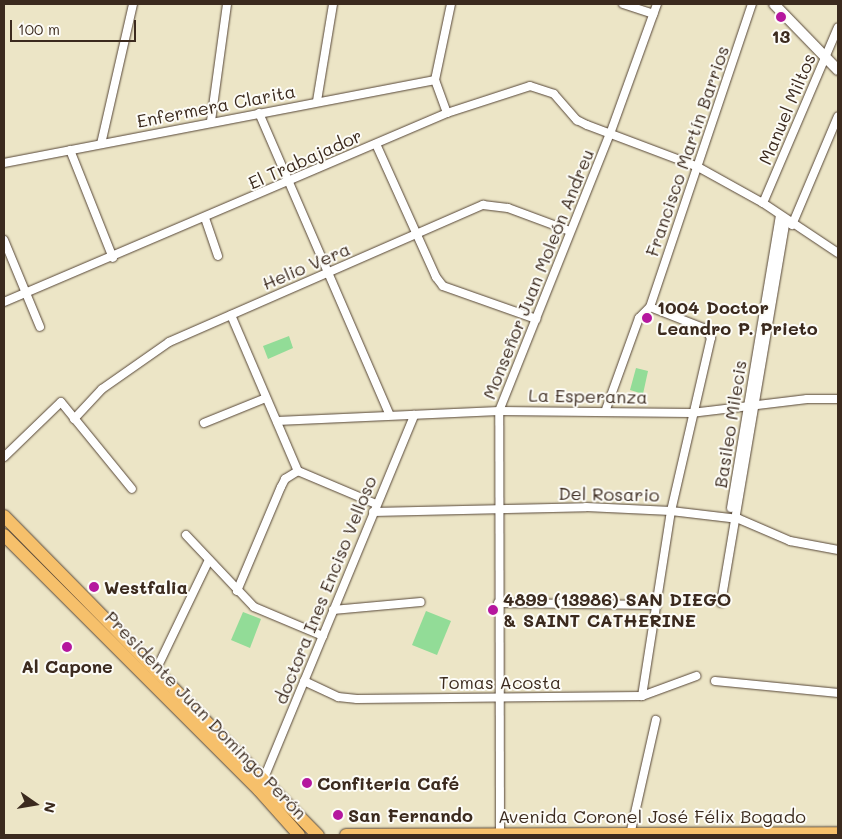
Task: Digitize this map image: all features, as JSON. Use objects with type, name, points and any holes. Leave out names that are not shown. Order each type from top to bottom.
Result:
[{"type":"main road","name":"Presidente Juan Domingo Perón","points":[[4,516],[299,835]]},
{"type":"main road","name":"Presidente Juan Domingo Perón","points":[[4,535],[121,643],[156,670],[318,835]]},
{"type":"main road","name":"Avenida Coronel José Félix Bogado","points":[[346,835],[838,833]]},
{"type":"street","points":[[101,144],[133,4]]},
{"type":"street","points":[[211,121],[227,4]]},
{"type":"street","points":[[317,101],[333,4]]},
{"type":"street","points":[[447,113],[435,80],[451,4]]},
{"type":"street","points":[[623,4],[653,14]]},
{"type":"street","name":"Monseñor Juan Moleón Andreu","points":[[500,834],[499,410],[610,134],[656,4]]},
{"type":"street","name":"Francisco Martín Barrios","points":[[605,412],[639,318],[650,307],[752,4]]},
{"type":"street","points":[[774,4],[838,70]]},
{"type":"street","name":"Manuel Miltos","points":[[763,203],[838,27]]},
{"type":"street","name":"Enfermera Clarita","points":[[4,163],[211,121],[435,80]]},
{"type":"street","name":"El Trabajador","points":[[4,302],[24,292],[112,258],[291,182],[447,113],[519,88],[543,88],[554,94],[577,120],[698,167],[763,203],[838,253]]},
{"type":"street","points":[[259,113],[291,182],[328,273],[390,415]]},
{"type":"street","name":"Basileo Milecis","points":[[721,603],[732,518],[786,220],[838,116]]},
{"type":"street","points":[[376,144],[443,286],[536,319]]},
{"type":"street","points":[[70,150],[112,258]]},
{"type":"street","name":"Helio Vera","points":[[74,419],[102,389],[169,342],[483,205],[508,208],[570,231]]},
{"type":"street","points":[[205,218],[218,256]]},
{"type":"street","points":[[4,240],[40,327]]},
{"type":"street","points":[[642,696],[672,511],[692,412],[711,338],[706,329],[650,307]]},
{"type":"street","points":[[231,315],[298,472],[285,479],[280,486],[237,591]]},
{"type":"street","points":[[204,423],[266,398]]},
{"type":"street","name":"La Esperanza","points":[[277,421],[499,410],[692,412],[752,405],[838,399]]},
{"type":"street","points":[[4,457],[61,402],[132,489]]},
{"type":"street","name":"doctora Ines Enciso Velloso","points":[[264,778],[414,415]]},
{"type":"street","name":"Del Rosario","points":[[298,472],[374,508],[672,511],[732,518],[790,541],[838,550]]},
{"type":"street","points":[[186,535],[237,591],[262,612],[323,636]]},
{"type":"street","points":[[156,670],[209,560]]},
{"type":"street","points":[[333,610],[421,602]]},
{"type":"street","points":[[498,603],[657,605]]},
{"type":"street","name":"Tomas Acosta","points":[[304,681],[338,697],[356,699],[499,698],[642,696],[696,676]]},
{"type":"street","points":[[715,681],[838,693]]},
{"type":"street","points":[[630,834],[656,720]]},
{"type":"green space","points":[[289,336],[293,348],[268,359],[263,346]]},
{"type":"green space","points":[[636,368],[648,371],[643,394],[630,390]]},
{"type":"green space","points":[[426,611],[451,621],[437,655],[412,645]]},
{"type":"green space","points":[[243,612],[261,619],[250,648],[231,640]]},
{"type":"place","name":"13","points":[[781,17]]},
{"type":"place","name":"1004 Doctor Leandro P. Prieto","points":[[647,318]]},
{"type":"place","name":"Westfalia","points":[[94,587]]},
{"type":"place","name":"4899 (13986) SAN DIEGO & SAINT CATHERINE","points":[[493,610]]},
{"type":"place","name":"Al Capone","points":[[67,647]]},
{"type":"place","name":"Confiteria Café","points":[[307,783]]},
{"type":"place","name":"San Fernando","points":[[338,815]]}]
